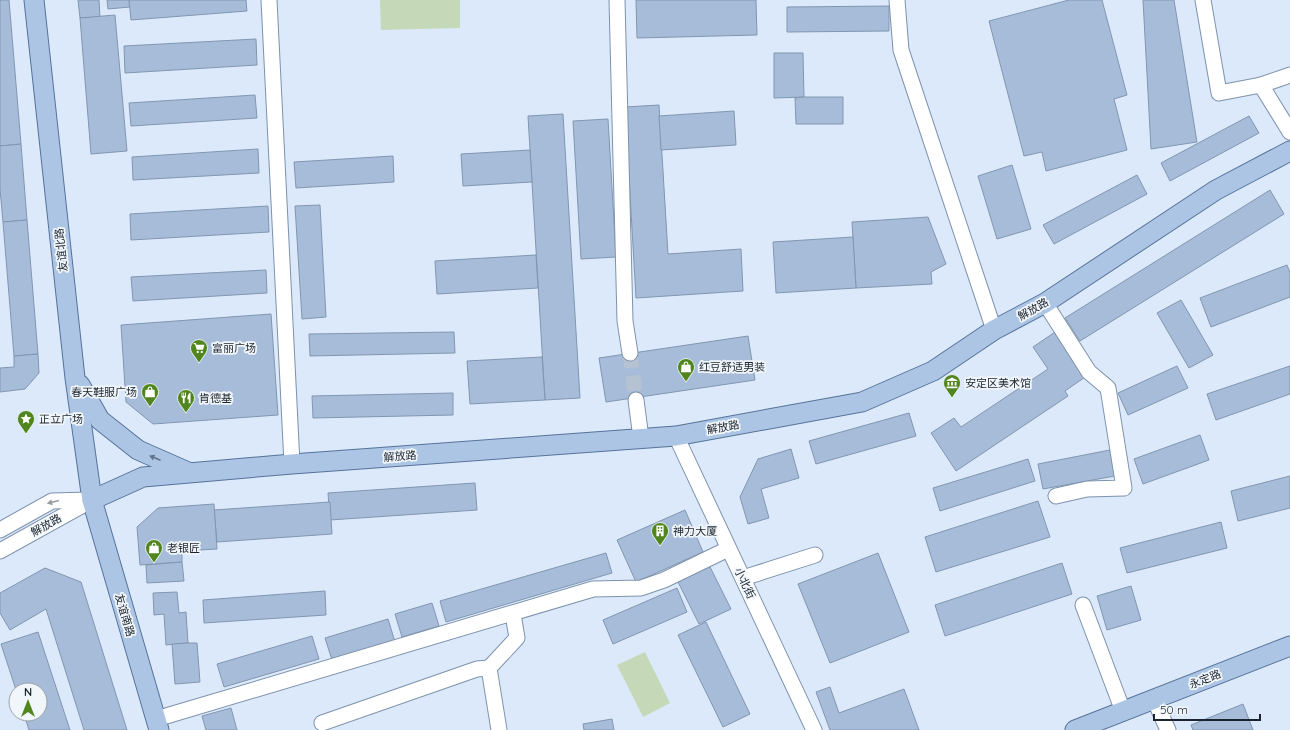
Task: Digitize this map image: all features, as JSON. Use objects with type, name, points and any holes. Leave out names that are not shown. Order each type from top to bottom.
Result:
[{"type":"main road","name":"友谊北路","points":[[34,0],[75,378],[92,500]]},
{"type":"main road","name":"解放路","points":[[92,500],[143,477],[292,464],[676,436],[862,402],[933,371],[994,330],[1045,303],[1216,190],[1290,151]]},
{"type":"main road","points":[[75,378],[100,420],[138,450],[191,473]]},
{"type":"main road","name":"友谊南路","points":[[92,500],[157,725]]},
{"type":"main road","name":"永定路","points":[[1075,730],[1290,646]]},
{"type":"street","points":[[269,0],[292,464]]},
{"type":"street","points":[[617,0],[625,322],[630,353]]},
{"type":"street","points":[[897,0],[901,50],[994,330]]},
{"type":"street","points":[[1203,0],[1219,93],[1261,85],[1290,75]]},
{"type":"street","points":[[1261,85],[1290,132]]},
{"type":"street","points":[[1045,303],[1088,372],[1108,388],[1124,488],[1087,489],[1056,496]]},
{"type":"street","points":[[636,400],[642,438]]},
{"type":"street","name":"小北街","points":[[676,436],[814,730]]},
{"type":"street","name":"解放路","points":[[0,530],[52,501],[92,500]]},
{"type":"street","name":"解放路","points":[[0,550],[92,500]]},
{"type":"street","points":[[157,725],[593,589],[641,588],[664,580],[728,549]]},
{"type":"street","points":[[743,578],[815,555]]},
{"type":"street","points":[[1083,605],[1123,711]]},
{"type":"street","points":[[322,723],[477,669],[489,668],[517,638],[513,614]]},
{"type":"street","points":[[489,668],[498,730]]},
{"type":"street","points":[[1154,699],[1168,730]]},
{"type":"green space","points":[[380,0],[460,0],[460,28],[381,30]]},
{"type":"green space","points":[[645,652],[670,703],[643,717],[617,665]]},
{"type":"building","points":[[0,0],[9,0],[21,144],[0,146]]},
{"type":"building","points":[[78,0],[99,0],[100,17],[80,18]]},
{"type":"building","points":[[107,0],[129,0],[130,7],[108,9]]},
{"type":"building","points":[[129,0],[246,0],[247,11],[131,20]]},
{"type":"building","points":[[636,0],[756,0],[757,35],[637,38]]},
{"type":"building","points":[[1069,0],[1102,0],[1127,95],[1114,99],[1127,150],[1046,171],[1042,152],[1024,156],[989,21]]},
{"type":"building","points":[[1143,0],[1174,0],[1197,142],[1151,149]]},
{"type":"building","points":[[889,6],[889,31],[787,32],[787,7]]},
{"type":"building","points":[[115,15],[127,151],[91,154],[80,18]]},
{"type":"building","points":[[256,39],[257,65],[125,73],[124,46]]},
{"type":"building","points":[[774,53],[803,53],[804,97],[774,98]]},
{"type":"building","points":[[255,95],[257,118],[131,126],[129,103]]},
{"type":"building","points":[[843,97],[843,124],[796,124],[795,98]]},
{"type":"building","points":[[659,105],[668,254],[741,249],[743,291],[636,298],[625,107]]},
{"type":"building","points":[[734,111],[736,145],[661,150],[659,116]]},
{"type":"building","points":[[563,114],[580,398],[545,400],[528,116]]},
{"type":"building","points":[[1249,116],[1259,133],[1170,181],[1161,163]]},
{"type":"building","points":[[608,119],[616,257],[581,259],[573,121]]},
{"type":"building","points":[[21,144],[27,220],[3,222],[0,189],[0,146]]},
{"type":"building","points":[[258,149],[259,173],[133,180],[132,157]]},
{"type":"building","points":[[530,150],[532,182],[463,186],[461,154]]},
{"type":"building","points":[[393,156],[394,182],[296,188],[294,162]]},
{"type":"building","points":[[1012,165],[1031,229],[997,239],[978,176]]},
{"type":"building","points":[[1137,175],[1147,194],[1054,244],[1043,225]]},
{"type":"building","points":[[1270,190],[1284,214],[1080,341],[1065,318]]},
{"type":"building","points":[[320,205],[326,317],[302,319],[295,206]]},
{"type":"building","points":[[268,206],[269,232],[131,240],[130,214]]},
{"type":"building","points":[[928,217],[946,264],[931,272],[932,284],[856,288],[852,222]]},
{"type":"building","points":[[27,220],[38,354],[14,356],[3,222]]},
{"type":"building","points":[[853,237],[856,288],[776,293],[773,242]]},
{"type":"building","points":[[536,255],[538,288],[437,294],[435,261]]},
{"type":"building","points":[[1287,265],[1290,273],[1290,297],[1211,327],[1200,298]]},
{"type":"building","points":[[266,270],[267,293],[133,301],[131,277]]},
{"type":"building","points":[[1181,300],[1213,355],[1189,368],[1157,313]]},
{"type":"building","name":"富丽广场","points":[[271,314],[278,415],[153,424],[126,402],[121,325]]},
{"type":"building","points":[[1058,330],[1088,375],[1065,391],[1068,396],[956,471],[931,433],[954,418],[961,427],[1048,369],[1033,347]]},
{"type":"building","points":[[454,332],[455,353],[310,356],[309,334]]},
{"type":"building","points":[[748,336],[755,380],[606,402],[599,358]]},
{"type":"building","points":[[38,354],[39,373],[25,389],[0,392],[0,368],[14,367],[14,356]]},
{"type":"building","points":[[542,357],[545,400],[470,404],[467,361]]},
{"type":"building","points":[[1177,366],[1188,388],[1128,415],[1118,393]]},
{"type":"building","points":[[1290,366],[1290,394],[1216,420],[1207,394]]},
{"type":"building","points":[[453,393],[453,415],[313,418],[312,396]]},
{"type":"building","points":[[909,413],[916,436],[816,464],[809,441]]},
{"type":"building","points":[[1200,435],[1209,460],[1143,484],[1134,459]]},
{"type":"building","points":[[791,449],[799,478],[761,489],[769,518],[748,524],[740,497],[758,459]]},
{"type":"building","points":[[1110,450],[1115,476],[1043,489],[1038,464]]},
{"type":"building","points":[[1028,459],[1035,481],[940,511],[933,488]]},
{"type":"building","points":[[1290,476],[1290,508],[1238,521],[1231,491]]},
{"type":"building","points":[[475,483],[477,510],[330,520],[328,493]]},
{"type":"building","points":[[1038,501],[1050,537],[936,572],[925,537]]},
{"type":"building","points":[[330,502],[332,534],[217,542],[214,510]]},
{"type":"building","points":[[214,504],[217,549],[182,551],[182,562],[140,565],[137,527],[158,508]]},
{"type":"building","name":"神力大厦","points":[[685,510],[703,552],[636,582],[617,540]]},
{"type":"building","points":[[1221,522],[1227,548],[1127,573],[1120,548]]},
{"type":"building","points":[[606,553],[612,573],[446,622],[440,601]]},
{"type":"building","points":[[878,553],[909,632],[830,663],[798,584]]},
{"type":"building","points":[[182,562],[184,581],[147,583],[146,565]]},
{"type":"building","points":[[708,563],[731,609],[699,624],[676,578]]},
{"type":"building","points":[[1062,563],[1072,594],[945,636],[935,605]]},
{"type":"building","points":[[45,568],[81,582],[127,730],[84,730],[46,609],[10,630],[0,613],[0,593]]},
{"type":"building","points":[[1131,586],[1141,620],[1107,630],[1097,596]]},
{"type":"building","points":[[677,588],[687,612],[613,644],[603,620]]},
{"type":"building","points":[[325,591],[326,615],[204,623],[203,600]]},
{"type":"building","points":[[177,592],[179,613],[186,612],[188,643],[166,645],[164,614],[154,615],[153,593]]},
{"type":"building","points":[[432,603],[439,626],[402,637],[395,614]]},
{"type":"building","points":[[388,619],[395,642],[332,660],[325,638]]},
{"type":"building","points":[[706,622],[750,714],[723,727],[678,635]]},
{"type":"building","points":[[38,632],[70,730],[29,730],[26,722],[48,722],[48,682],[13,682],[1,644]]},
{"type":"building","points":[[312,636],[319,659],[224,687],[217,664]]},
{"type":"building","points":[[197,643],[200,682],[175,684],[172,644]]},
{"type":"building","points":[[830,687],[839,713],[904,689],[919,730],[830,730],[816,692]]},
{"type":"building","points":[[1243,704],[1253,730],[1193,730],[1191,725]]},
{"type":"building","points":[[231,708],[237,730],[206,730],[202,716]]},
{"type":"building","points":[[612,719],[614,730],[584,730],[583,724]]},
{"type":"tunnel","points":[[630,353],[636,400]]},
{"type":"place","name":"富丽广场","points":[[199,363]]},
{"type":"place","name":"红豆舒适男装","points":[[686,382]]},
{"type":"place","name":"安定区美术馆","points":[[952,398]]},
{"type":"place","name":"春天鞋服广场","points":[[150,407]]},
{"type":"place","name":"肯德基","points":[[186,413]]},
{"type":"place","name":"正立广场","points":[[26,434]]},
{"type":"place","name":"神力大厦","points":[[660,546]]},
{"type":"place","name":"老银匠","points":[[154,563]]}]
